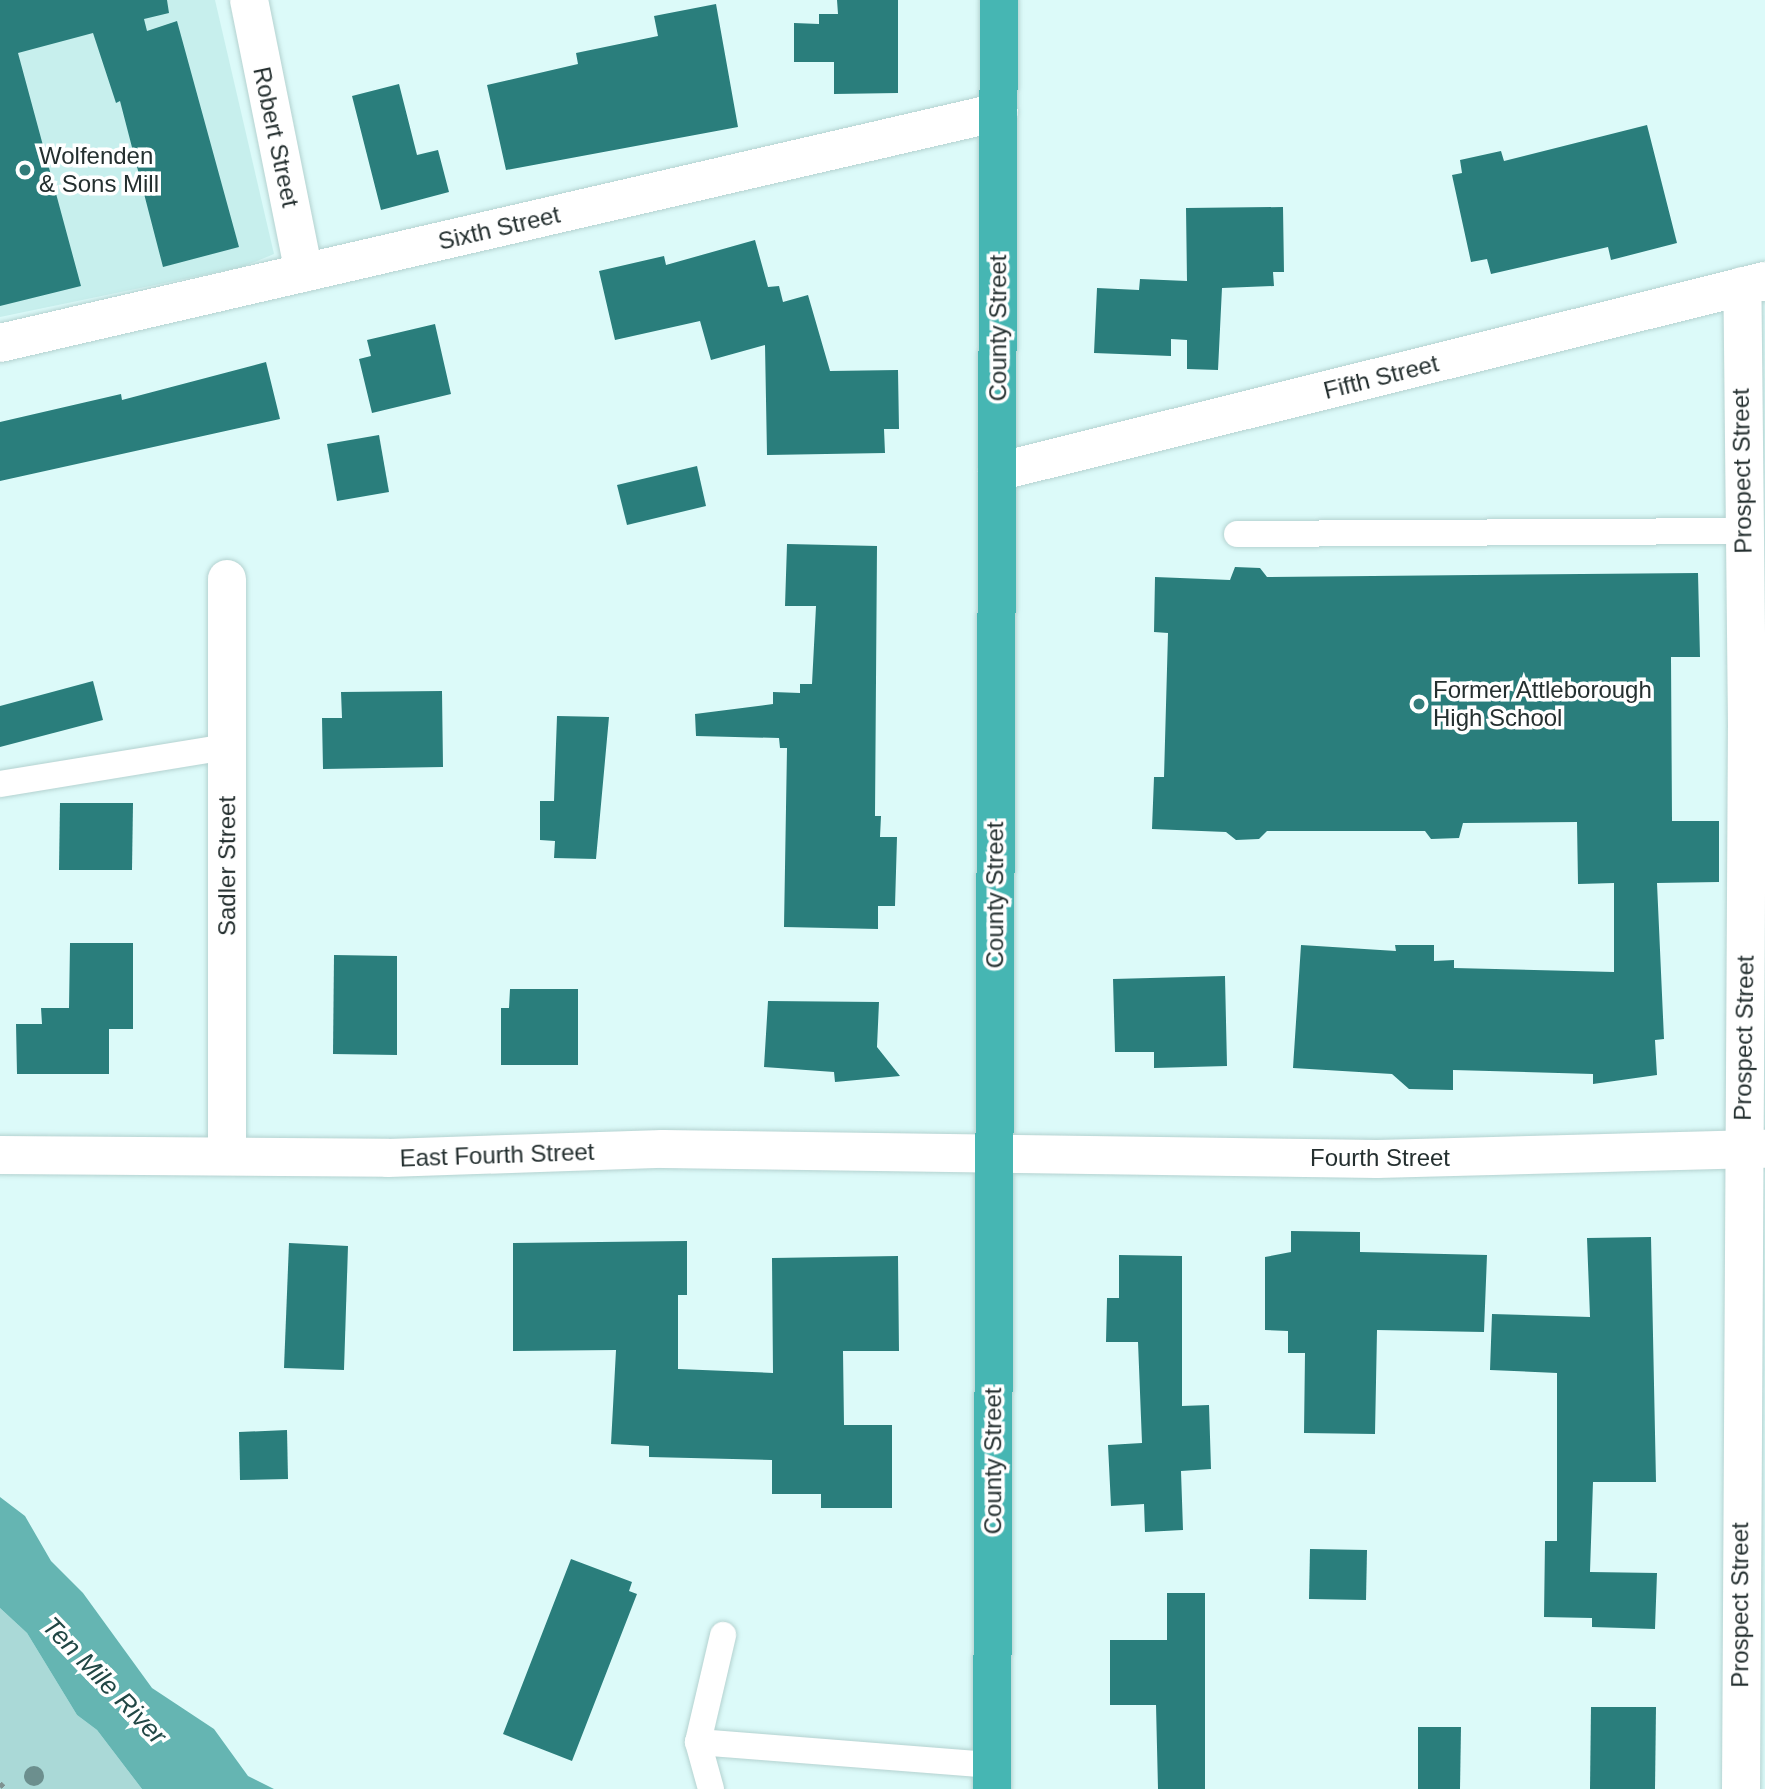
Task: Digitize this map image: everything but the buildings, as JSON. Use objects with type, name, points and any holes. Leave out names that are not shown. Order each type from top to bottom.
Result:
[{"type":"highway","name":"County Street","points":[[992,1777],[999,0]]},
{"type":"street","name":"Robert Street","points":[[249,0],[304,273]]},
{"type":"street","name":"Sixth Street","points":[[0,343],[999,112]]},
{"type":"street","name":"Fifth Street","points":[[998,472],[1754,284]]},
{"type":"street","name":"Prospect Street","points":[[1741,1789],[1754,1149],[1743,531],[1754,284]]},
{"type":"street","name":"Sadler Street","points":[[227,1153],[228,579]]},
{"type":"street","name":"East Fourth Street","points":[[0,1155],[227,1153],[388,1158],[663,1149],[995,1159]]},
{"type":"street","name":"Fourth Street","points":[[995,1159],[1377,1159],[1754,1149]]},
{"type":"lane","points":[[1237,534],[1743,531]]},
{"type":"lane","points":[[0,784],[227,747]]},
{"type":"lane","points":[[711,1789],[698,1742],[723,1635]]},
{"type":"lane","points":[[698,1742],[992,1777]]},
{"type":"path","points":[[0,1783],[6,1789]]},
{"type":"shaded area","points":[[0,0],[215,0],[274,254],[242,267],[0,317]]},
{"type":"shaded area","points":[[0,1608],[27,1633],[77,1715],[97,1730],[142,1789],[0,1789]]},
{"type":"water","name":"Ten Mile River","points":[[0,1497],[25,1516],[51,1561],[83,1593],[152,1688],[214,1729],[248,1776],[274,1789],[142,1789],[97,1730],[77,1715],[27,1633],[0,1608]]},
{"type":"place","name":"Wolfenden & Sons Mill","points":[[25,170]]},
{"type":"place","name":"Former Attleborough High School","points":[[1419,704]]}]
